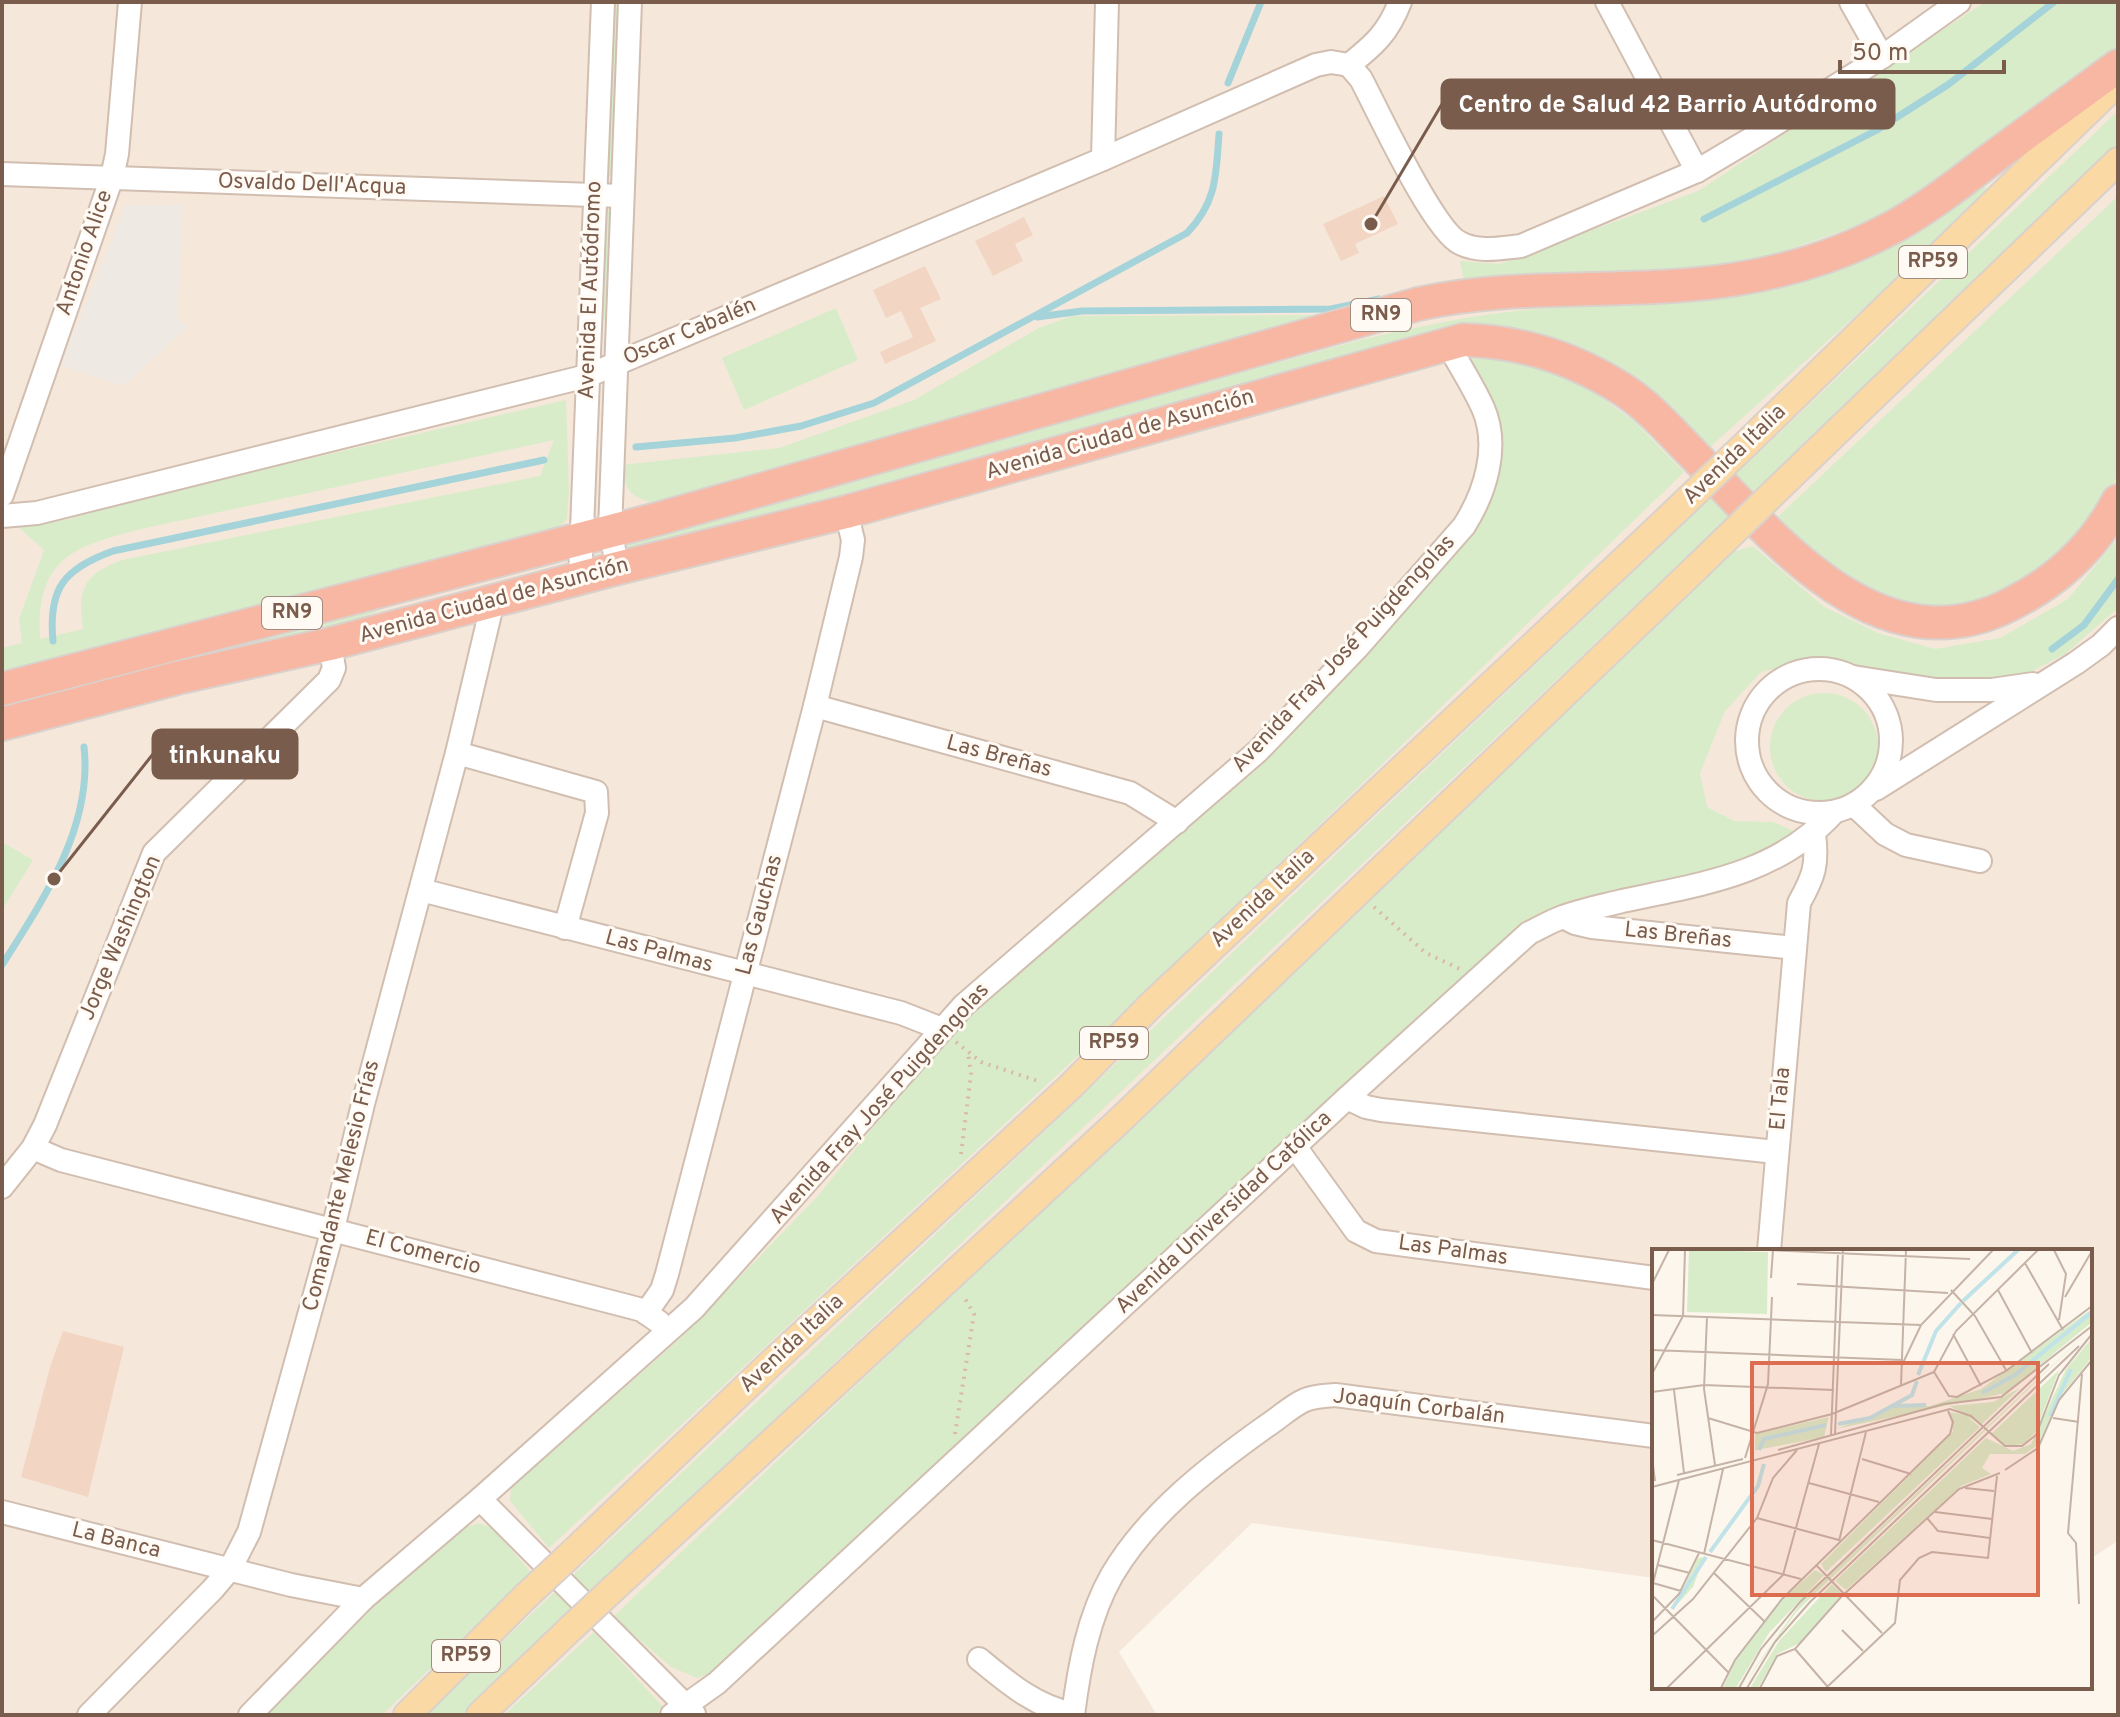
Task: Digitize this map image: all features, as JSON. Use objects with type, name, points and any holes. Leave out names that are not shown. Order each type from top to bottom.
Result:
[{"type":"highway","name":"Avenida Ciudad de Asunción","points":[[2,689],[596,534],[1418,304],[1501,292],[1736,279],[1801,265],[1846,249],[1898,224],[1950,190],[2118,66]]},
{"type":"highway","name":"Avenida Ciudad de Asunción","points":[[2,724],[846,512],[1447,343],[1494,340],[1538,349],[1579,365],[1623,390],[1652,413],[1778,542],[1834,588],[1870,609],[1896,617],[1946,622],[1975,618],[2013,603],[2056,576],[2073,561],[2100,533],[2118,501]]},
{"type":"main road","name":"Avenida Italia","points":[[407,1715],[526,1596],[768,1366],[1071,1086],[1152,1004],[1657,529],[2118,82]]},
{"type":"main road","name":"RP59","points":[[480,1715],[1119,1121],[2118,161]]},
{"type":"street","name":"Antonio Alice","points":[[2,495],[112,177],[117,154],[130,2]]},
{"type":"street","name":"Avenida El Autódromo","points":[[603,2],[587,376],[596,534],[618,568]]},
{"type":"street","name":"Avenida El Autódromo","points":[[580,579],[596,534],[615,363],[630,2]]},
{"type":"street","points":[[1400,2],[1388,29],[1376,44],[1349,65],[1361,79],[1436,219],[1458,242],[1491,249],[1521,246],[1697,171],[1882,57],[1959,2]]},
{"type":"street","points":[[1607,2],[1697,171]]},
{"type":"street","points":[[1851,2],[1882,57]]},
{"type":"street","points":[[1103,159],[1111,6]]},
{"type":"street","name":"Oscar Cabalén","points":[[2,516],[37,513],[587,376],[1103,159],[1316,65],[1331,62],[1349,65]]},
{"type":"street","name":"Osvaldo Dell'Acqua","points":[[2,174],[622,196]]},
{"type":"street","name":"Avenida Fray José Puigdengolas","points":[[250,1715],[363,1599],[480,1499],[720,1282],[964,1005],[1258,751],[1357,648],[1464,526],[1475,508],[1489,462],[1490,438],[1484,410],[1447,343]]},
{"type":"street","name":"Las Gauchas","points":[[646,1313],[662,1290],[667,1274],[815,706],[851,557],[853,540],[846,512]]},
{"type":"street","name":"Comandante Melesio Frías","points":[[89,1715],[213,1589],[230,1569],[249,1532],[333,1229],[363,1104],[457,753],[493,601]]},
{"type":"street","name":"Avenida Universidad Católica","points":[[2043,683],[1992,690],[1951,690],[1853,677],[1833,670],[1811,670],[1791,675],[1772,686],[1758,702],[1749,721],[1746,742],[1750,763],[1766,790],[1792,809],[1813,813],[1853,803],[2043,683],[2101,645],[2118,628]]},
{"type":"street","name":"Jorge Washington","points":[[2,1187],[33,1148],[45,1125],[154,853],[329,680],[334,668],[330,644]]},
{"type":"street","name":"Avenida Universidad Católica","points":[[684,1712],[1529,933],[1563,917],[1748,871],[1814,834],[1853,803],[1884,775],[1892,738],[1881,702],[1853,677]]},
{"type":"street","name":"Las Breñas","points":[[815,706],[1130,793],[1177,822]]},
{"type":"street","points":[[457,753],[596,792],[597,813],[565,928]]},
{"type":"street","points":[[1853,803],[1885,834],[1906,845],[1980,861]]},
{"type":"street","name":"El Tala","points":[[1769,1249],[1799,903],[1814,876],[1817,857],[1814,834]]},
{"type":"street","name":"Las Palmas","points":[[421,890],[901,1013],[942,1029]]},
{"type":"street","name":"Las Breñas","points":[[1563,917],[1592,927],[1795,948]]},
{"type":"street","points":[[1347,1098],[1381,1110],[1776,1152]]},
{"type":"street","name":"El Comercio","points":[[33,1148],[61,1160],[627,1306],[646,1313],[670,1329]]},
{"type":"street","name":"Las Palmas","points":[[1296,1148],[1356,1231],[1364,1237],[1652,1278]]},
{"type":"street","name":"Joaquín Corbalán","points":[[1073,1714],[1079,1674],[1097,1606],[1112,1575],[1134,1544],[1172,1502],[1239,1446],[1302,1401],[1335,1395],[1652,1436]]},
{"type":"street","points":[[480,1499],[684,1712]]},
{"type":"street","name":"La Banca","points":[[2,1512],[363,1599]]},
{"type":"street","points":[[979,1659],[1015,1688],[1051,1710],[1073,1714]]},
{"type":"path","points":[[1358,893],[1426,953],[1440,962],[1481,977]]},
{"type":"path","points":[[942,1029],[981,1062],[1039,1082],[1071,1086]]},
{"type":"path","points":[[955,1193],[970,1086],[968,1053]]},
{"type":"path","points":[[948,1469],[974,1314],[952,1275]]},
{"type":"shaded area","points":[[2,2],[2118,2],[2118,1541],[2092,1558],[2092,1249],[1652,1249],[1652,1578],[1252,1523],[1119,1652],[1157,1715],[2,1715]]},
{"type":"shaded area","points":[[126,205],[183,205],[177,319],[189,325],[124,386],[61,365]]},
{"type":"green space","points":[[611,2],[620,2],[613,176],[604,176]]},
{"type":"green space","points":[[1985,2],[2118,2],[2118,47],[1970,160],[1879,218],[1753,262],[1631,278],[1063,389],[652,503],[633,494],[624,480],[621,465],[779,448],[914,400],[1039,328],[1072,316],[1320,315],[1410,297],[1464,282],[1460,261],[1500,264],[1698,191]]},
{"type":"green space","points":[[2118,111],[2118,149],[462,1715],[424,1715],[1028,1147]]},
{"type":"green space","points":[[1982,186],[1990,189],[1944,236],[1699,457],[1582,363],[1391,346],[1156,407],[627,555],[622,542],[1385,334],[1514,311],[1706,298],[1789,285],[1885,251]]},
{"type":"green space","points":[[2118,196],[2118,474],[2097,520],[2054,568],[1946,618],[1883,609],[1769,525]]},
{"type":"green space","points":[[601,209],[610,210],[605,320],[596,319]]},
{"type":"green space","points":[[836,308],[858,360],[744,410],[722,358]]},
{"type":"green space","points":[[1461,359],[1510,359],[1576,380],[1633,420],[1684,472],[1157,982],[549,1548],[510,1501],[511,1488],[681,1338],[817,1197],[940,1044],[1034,959],[1255,771],[1426,586],[1487,507],[1500,462]]},
{"type":"green space","points":[[566,400],[567,519],[555,532],[2,675],[2,648],[22,643],[19,619],[44,550],[17,526],[65,520],[163,492]],"holes":[[[554,440],[540,476],[122,560],[99,571],[86,585],[81,603],[83,629],[40,639],[40,611],[52,573],[78,550],[96,542],[141,529]]]},
{"type":"green space","points":[[2118,538],[2118,608],[2065,654],[2025,675],[1967,684],[1903,676],[1833,661],[1805,661],[1761,672],[1725,711],[1700,773],[1707,807],[1734,821],[1773,822],[1794,831],[1791,840],[1744,864],[1659,882],[1548,912],[726,1668],[697,1678],[671,1667],[613,1617],[1732,552],[1753,546],[1823,606],[1878,633],[1935,649],[2000,638],[2068,599]]},
{"type":"green space","points":[[548,560],[550,565],[393,605],[338,628],[2,713],[2,700]]},
{"type":"green space","points":[[1824,693],[1845,697],[1862,709],[1874,726],[1878,747],[1874,768],[1862,785],[1845,797],[1824,801],[1803,797],[1786,785],[1774,768],[1770,747],[1774,726],[1786,709],[1803,697]]},
{"type":"green space","points":[[2,842],[33,860],[2,910]]},
{"type":"green space","points":[[479,1523],[492,1528],[531,1572],[382,1715],[260,1715],[321,1650],[463,1528]]},
{"type":"green space","points":[[594,1632],[663,1707],[655,1715],[504,1715]]},
{"type":"building","points":[[1384,196],[1398,224],[1355,244],[1359,253],[1341,261],[1323,224]]},
{"type":"building","points":[[1024,217],[1033,235],[1015,244],[1023,261],[993,276],[975,241]]},
{"type":"building","points":[[925,266],[941,299],[920,308],[936,341],[885,364],[880,352],[913,337],[901,311],[886,318],[873,290]]},
{"type":"building","points":[[63,1331],[124,1347],[88,1497],[21,1477],[50,1367]]},
{"type":"waterway","points":[[1228,83],[1261,2]]},
{"type":"waterway","points":[[1704,219],[1877,130],[1949,84],[2054,2]]},
{"type":"waterway","points":[[636,447],[735,438],[801,426],[874,403],[1187,233],[1210,199],[1219,134]]},
{"type":"waterway","points":[[1037,317],[1082,311],[1331,309],[1379,299]]},
{"type":"waterway","points":[[53,641],[53,607],[63,583],[82,565],[113,551],[544,460]]},
{"type":"waterway","points":[[2052,649],[2084,625],[2118,579]]},
{"type":"waterway","points":[[2,965],[48,889],[73,834],[85,777],[84,747]]},
{"type":"place","name":"Centro de Salud 42 Barrio Autódromo","points":[[1371,224]]},
{"type":"place","name":"tinkunaku","points":[[54,879]]}]
